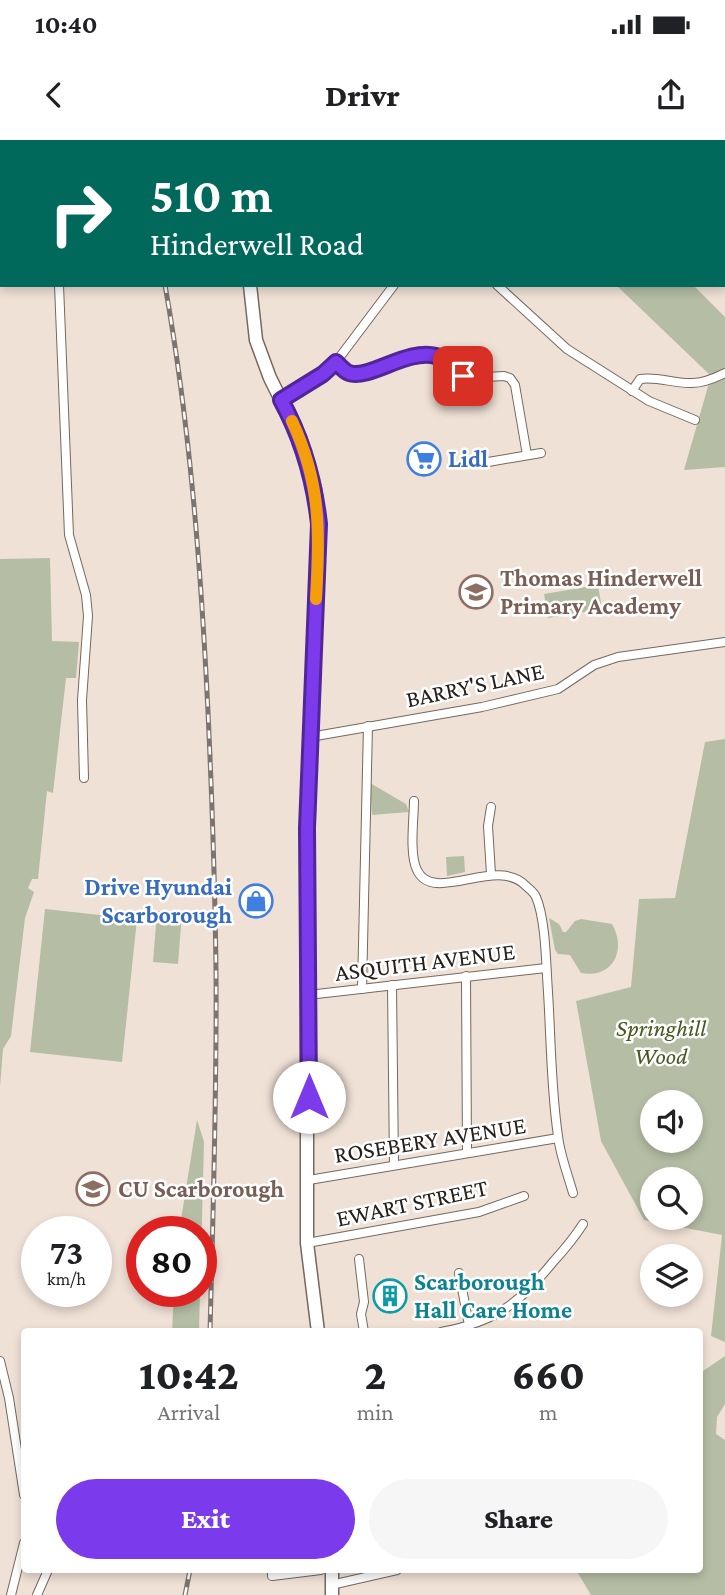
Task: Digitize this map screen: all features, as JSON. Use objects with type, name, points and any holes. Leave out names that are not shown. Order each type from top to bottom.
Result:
[{"type":"highway","points":[[250,287],[256,340],[309,463],[319,524],[307,828],[307,1243],[318,1328]]},
{"type":"street","points":[[59,287],[69,534],[86,595],[88,616],[82,700],[84,778]]},
{"type":"street","points":[[281,400],[323,374],[336,362],[392,287]]},
{"type":"street","points":[[500,287],[567,349],[649,401],[695,420]]},
{"type":"street","points":[[336,362],[346,372],[356,374],[425,355],[445,361],[468,378],[510,378],[515,385],[527,455]]},
{"type":"street","points":[[632,391],[640,379],[691,383],[725,373]]},
{"type":"street","points":[[488,462],[541,453]]},
{"type":"street","name":"BARRY'S LANE","points":[[310,737],[546,693],[558,689],[594,665],[618,657],[725,642]]},
{"type":"street","points":[[362,989],[368,726]]},
{"type":"street","points":[[414,800],[414,857],[417,871],[428,881],[443,884],[491,874],[506,874],[522,881],[535,895],[546,968],[558,1138],[573,1193]]},
{"type":"street","points":[[491,807],[488,826],[491,874]]},
{"type":"street","name":"ASQUITH AVENUE","points":[[308,995],[546,968]]},
{"type":"street","points":[[466,976],[467,1153]]},
{"type":"street","points":[[392,985],[394,1165]]},
{"type":"street","name":"ROSEBERY AVENUE","points":[[309,1180],[558,1138]]},
{"type":"street","name":"EWART STREET","points":[[307,1243],[479,1212],[524,1196]]},
{"type":"street","points":[[462,1328],[504,1311],[531,1289],[583,1224]]},
{"type":"street","points":[[359,1259],[365,1302],[361,1314],[363,1328]]},
{"type":"street","points":[[459,1273],[469,1325]]},
{"type":"street","points":[[0,1362],[9,1398],[21,1476]]},
{"type":"street","points":[[11,1595],[21,1555]]},
{"type":"street","points":[[37,1595],[47,1573]]},
{"type":"street","points":[[272,1573],[272,1576],[296,1573]]},
{"type":"street","points":[[332,1590],[387,1573]]},
{"type":"green space","points":[[618,287],[695,287],[725,317],[725,467],[684,470],[711,376]]},
{"type":"green space","points":[[50,558],[52,641],[79,642],[76,678],[66,678],[53,793],[47,791],[38,879],[32,879],[28,888],[34,892],[25,918],[11,1036],[3,1049],[0,1087],[0,559]]},
{"type":"green space","points":[[598,585],[602,609],[548,618],[544,594]]},
{"type":"green space","name":"Springhill Wood","points":[[725,739],[725,1342],[711,1336],[722,1235],[696,1230],[703,1230],[703,1167],[640,1167],[640,1213],[601,1141],[576,1001],[631,987],[639,899],[675,898],[705,742]]},
{"type":"green space","points":[[370,783],[406,804],[409,812],[372,815]]},
{"type":"green space","points":[[464,856],[465,872],[447,876],[446,857]]},
{"type":"green space","points":[[45,909],[137,919],[122,1062],[30,1052]]},
{"type":"green space","points":[[157,911],[182,913],[178,964],[153,962]]},
{"type":"green space","points":[[549,918],[559,924],[563,932],[581,919],[612,924],[618,943],[617,953],[609,967],[592,974],[581,973],[570,955],[558,954],[555,950]]},
{"type":"green space","points":[[197,1120],[204,1142],[202,1216],[182,1216]]},
{"type":"green space","points":[[173,1307],[200,1307],[199,1328],[172,1328]]},
{"type":"green space","points":[[725,1356],[725,1404],[717,1417],[716,1434],[725,1440],[725,1595],[591,1595],[578,1573],[703,1573],[703,1371]]},
{"type":"railway","points":[[165,287],[193,498],[209,744],[216,1016],[210,1328]]},
{"type":"railway","points":[[185,1595],[189,1573]]},
{"type":"slow traffic","points":[[292,421],[309,463],[315,489],[319,524],[316,599]]},
{"type":"place","name":"Lidl","points":[[424,459]]},
{"type":"place","name":"Thomas Hinderwell Primary Academy","points":[[476,592]]},
{"type":"place","name":"Drive Hyundai Scarborough","points":[[256,901]]},
{"type":"place","name":"CU Scarborough","points":[[93,1189]]},
{"type":"place","name":"Scarborough Hall Care Home","points":[[390,1296]]},
{"type":"route","points":[[309,1097],[307,828],[319,524],[309,463],[281,400],[323,374],[336,362],[346,372],[356,374],[412,356],[435,356],[463,376]]}]
